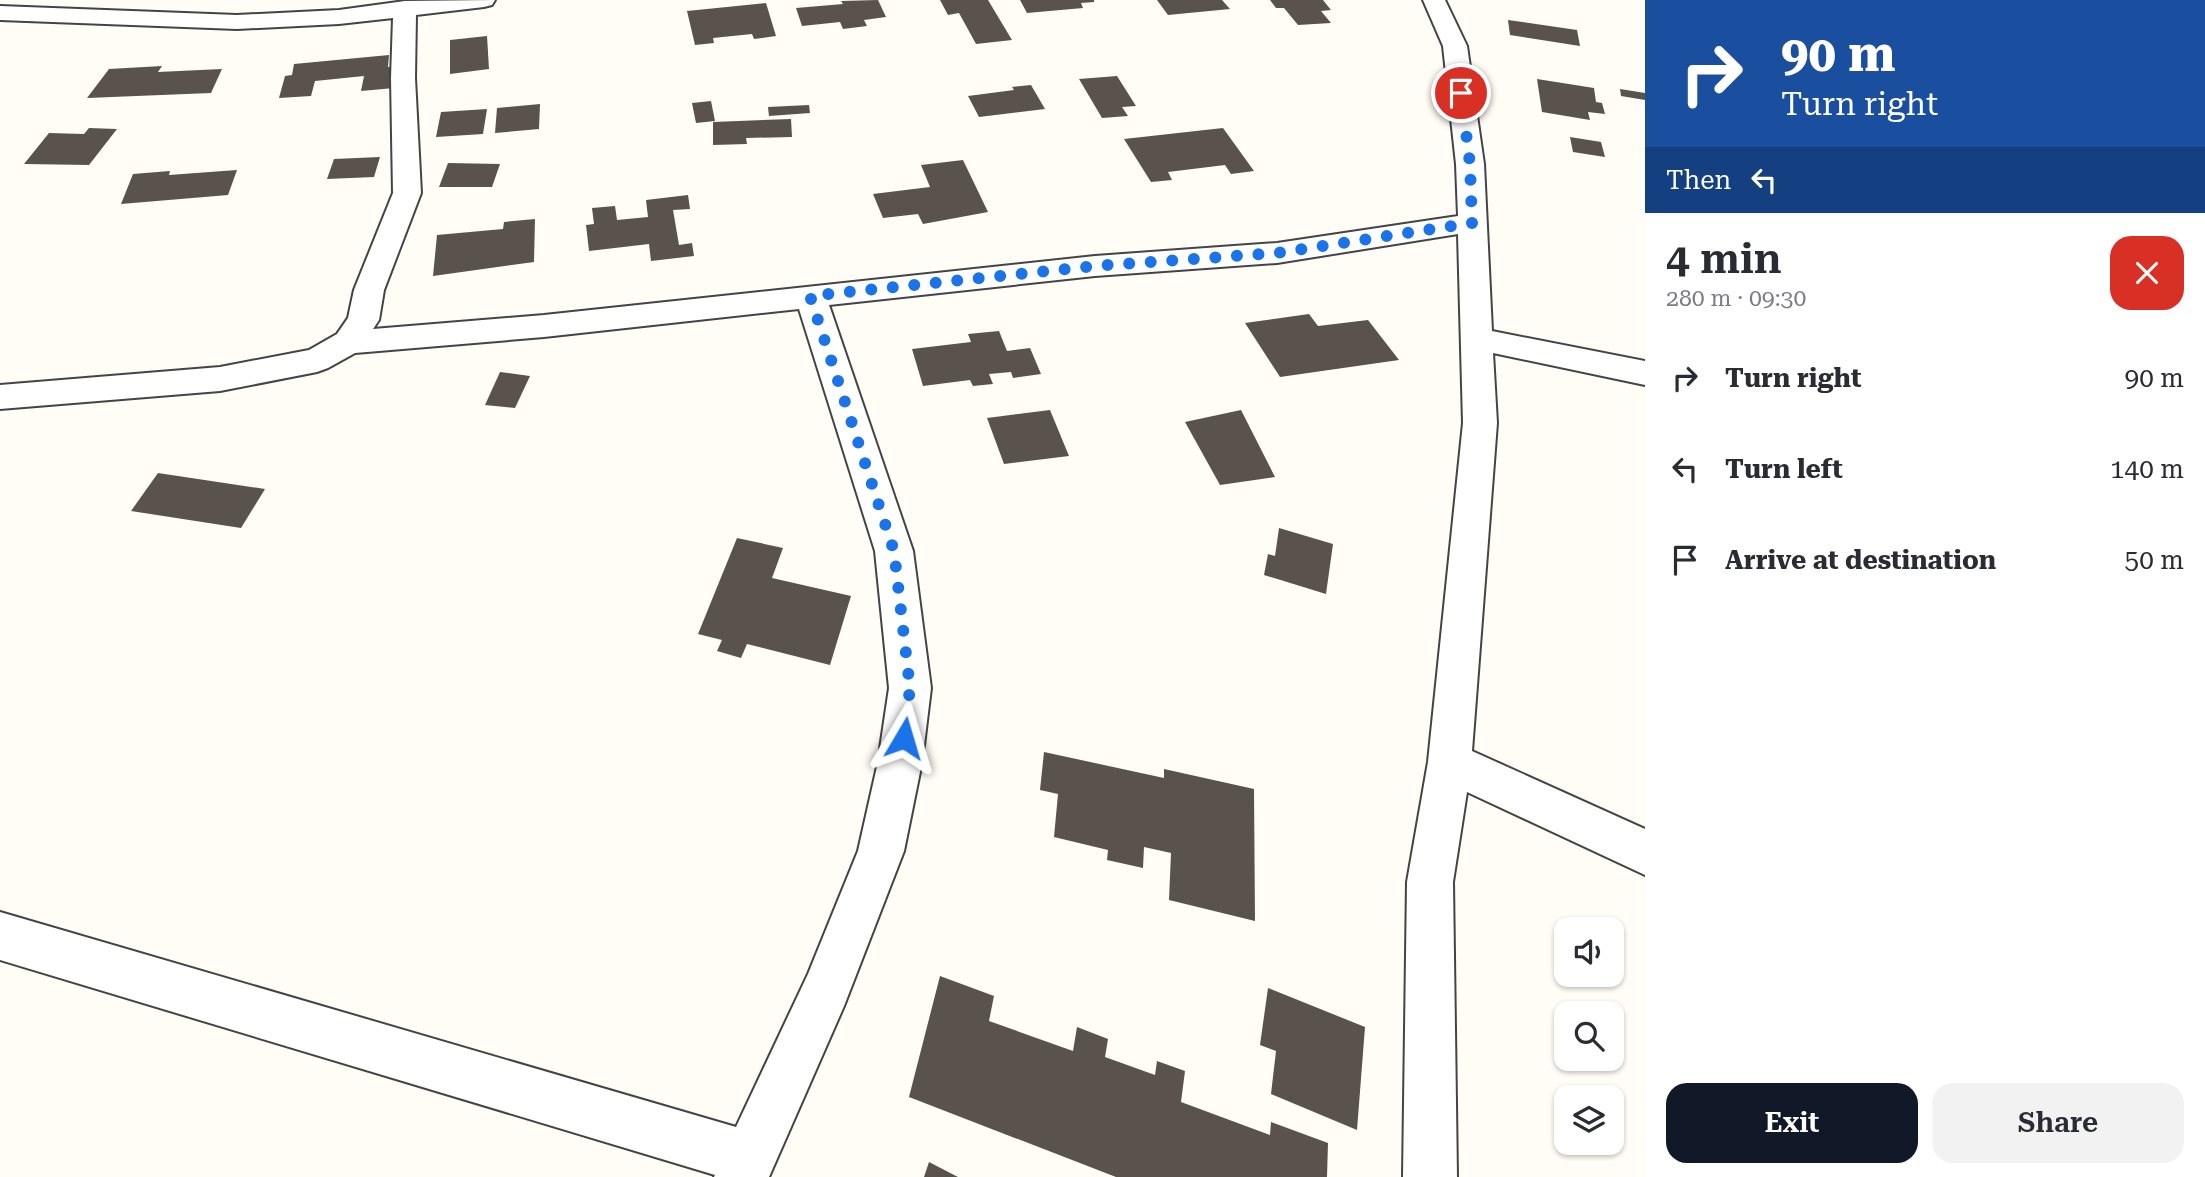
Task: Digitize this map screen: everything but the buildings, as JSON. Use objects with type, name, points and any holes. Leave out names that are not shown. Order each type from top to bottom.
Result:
[{"type":"street","points":[[0,13],[237,22],[340,17],[484,0]]},
{"type":"street","points":[[1430,1177],[1430,882],[1450,762],[1480,423],[1470,164],[1455,46],[1434,0]]},
{"type":"street","points":[[348,342],[363,320],[369,290],[407,193],[403,78],[405,8]]},
{"type":"street","points":[[0,397],[220,379],[317,360],[348,342],[544,326],[1095,266],[1277,253],[1472,223]]},
{"type":"street","points":[[0,936],[745,1167],[827,989],[881,851],[900,762],[910,688],[894,551],[810,296]]},
{"type":"street","points":[[1478,339],[1645,373]]},
{"type":"street","points":[[1450,762],[1645,852]]},
{"type":"route","points":[[904,738],[910,688],[894,551],[810,296],[1095,266],[1277,253],[1472,223],[1470,164],[1461,93]]}]
